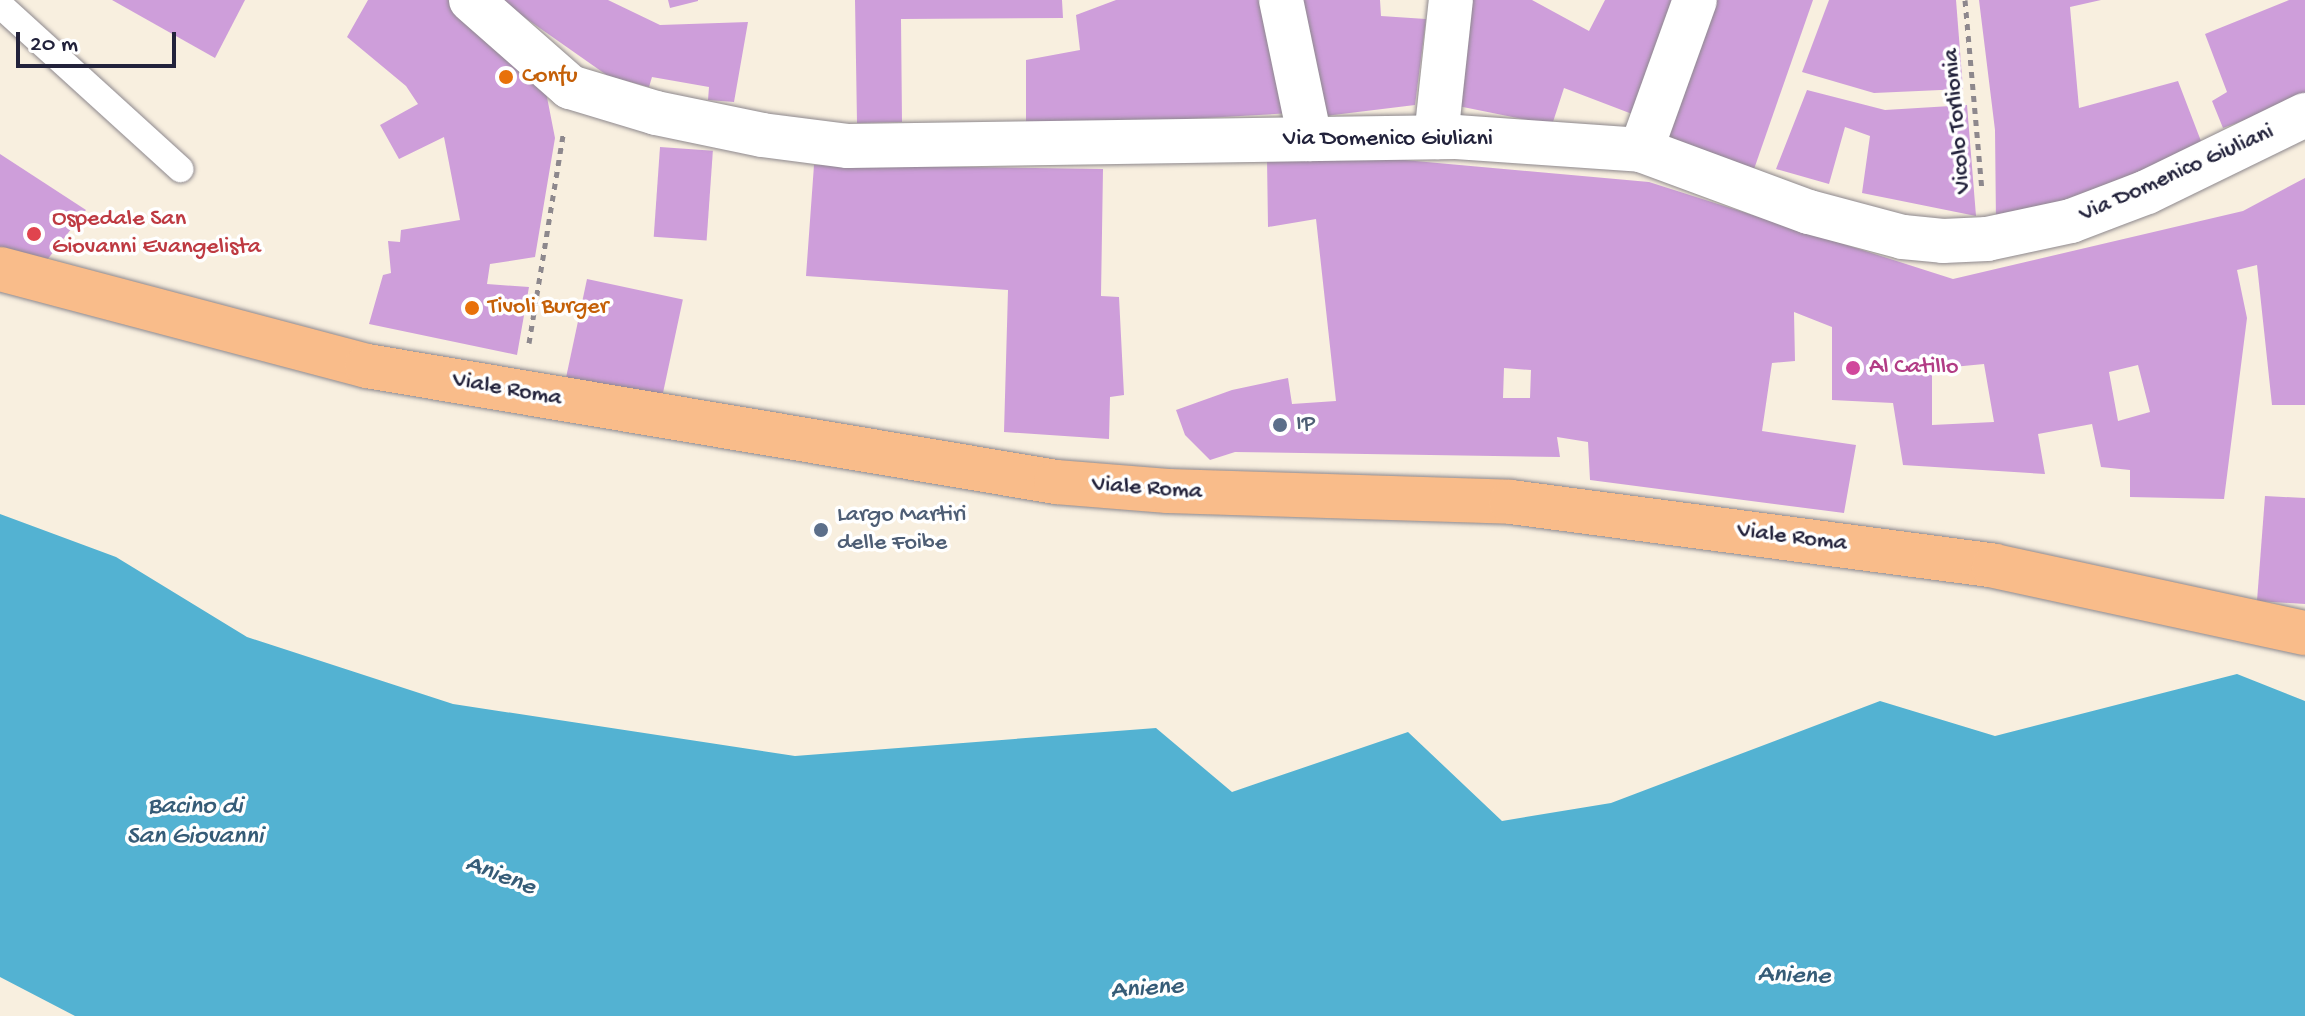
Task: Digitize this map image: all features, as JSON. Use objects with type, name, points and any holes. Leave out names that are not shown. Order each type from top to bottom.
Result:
[{"type":"main road","name":"Viale Roma","points":[[0,269],[343,360],[1056,482],[1168,491],[1511,502],[1867,547],[2045,575],[2305,633]]},
{"type":"street","name":"Via Domenico Giuliani","points":[[471,0],[570,87],[709,125],[848,146],[1436,137],[1641,150],[1868,228],[1943,241],[1987,239],[2071,221],[2120,202],[2305,115]]},
{"type":"street","points":[[1281,0],[1310,139]]},
{"type":"street","points":[[1436,137],[1451,0]]},
{"type":"street","points":[[1641,150],[1695,0]]},
{"type":"lane","points":[[0,5],[180,169]]},
{"type":"path","name":"Vicolo Torlionia","points":[[1965,0],[1987,239]]},
{"type":"path","points":[[521,392],[570,87]]},
{"type":"water","name":"Bacino di San Giovanni","points":[[0,514],[116,557],[247,637],[453,704],[795,756],[1156,728],[1232,792],[1408,732],[1502,821],[1611,803],[1880,701],[1995,736],[2237,674],[2305,701],[2305,1016],[75,1016],[0,977]]},
{"type":"building","points":[[112,0],[245,0],[215,58]]},
{"type":"building","points":[[368,0],[448,0],[545,87],[555,138],[535,257],[490,264],[487,284],[529,287],[517,355],[369,324],[383,275],[391,273],[388,241],[400,242],[401,230],[460,220],[444,137],[399,159],[380,125],[418,104],[406,86],[347,37]]},
{"type":"building","points":[[500,0],[608,0],[660,25],[748,22],[734,102],[708,100],[709,87],[652,77],[649,87],[608,76]]},
{"type":"building","points":[[668,0],[698,0],[698,1],[670,8]]},
{"type":"building","points":[[855,0],[1062,0],[1063,18],[901,19],[902,122],[857,123]]},
{"type":"building","points":[[1116,0],[1270,0],[1292,113],[1026,128],[1026,60],[1080,50],[1076,15]]},
{"type":"building","points":[[1302,0],[1380,0],[1381,16],[1426,19],[1415,105],[1325,116]]},
{"type":"building","points":[[1467,0],[1532,0],[1589,31],[1605,0],[1679,0],[1640,117],[1564,88],[1552,125],[1453,105]]},
{"type":"building","points":[[1709,0],[1813,0],[1753,172],[1656,133]]},
{"type":"building","points":[[1829,0],[1956,0],[1963,89],[1874,93],[1802,72]]},
{"type":"building","points":[[1979,0],[2101,0],[2070,7],[2079,108],[2178,81],[2204,149],[2069,210],[1996,223],[1995,130]]},
{"type":"building","points":[[2289,0],[2305,0],[2305,98],[2223,128],[2212,101],[2227,92],[2205,34]]},
{"type":"building","points":[[1807,90],[1885,110],[1967,105],[1976,216],[1862,193],[1870,136],[1845,127],[1829,184],[1776,169]]},
{"type":"building","points":[[660,147],[713,151],[707,240],[654,237]]},
{"type":"building","name":"Ospedale San Giovanni Evangelista","points":[[0,154],[86,210],[40,269],[0,257]]},
{"type":"building","points":[[1371,157],[1649,182],[1953,279],[2243,211],[2305,178],[2305,405],[2272,405],[2257,265],[2237,270],[2247,318],[2224,499],[2130,497],[2130,470],[2101,467],[2092,424],[2038,434],[2045,474],[1903,465],[1893,403],[1832,400],[1832,327],[1794,312],[1795,361],[1772,363],[1762,431],[1856,445],[1844,513],[1590,480],[1588,442],[1557,437],[1560,457],[1235,452],[1210,460],[1185,435],[1176,410],[1232,390],[1288,378],[1292,404],[1336,401],[1316,219],[1268,227],[1267,159]],"holes":[[[1984,364],[1994,422],[1932,425],[1932,369]],[[2138,365],[2150,412],[2118,421],[2109,372]],[[1504,368],[1531,370],[1530,398],[1503,398]]]},
{"type":"building","points":[[814,165],[1103,169],[1101,296],[1119,297],[1124,395],[1110,397],[1109,439],[1004,432],[1008,290],[806,276]]},
{"type":"building","points":[[587,279],[683,299],[662,399],[566,379]]},
{"type":"building","points":[[2265,496],[2305,498],[2305,604],[2257,601]]},
{"type":"place","name":"Confu","points":[[506,77]]},
{"type":"place","name":"Ospedale San Giovanni Evangelista","points":[[34,234]]},
{"type":"place","name":"Tivoli Burger","points":[[472,308]]},
{"type":"place","name":"Al Catillo","points":[[1853,368]]},
{"type":"place","name":"IP","points":[[1280,425]]},
{"type":"place","name":"Largo Martiri delle Foibe","points":[[821,530]]},
{"type":"water label","name":"Aniene","points":[[500,877]]},
{"type":"water label","name":"Aniene","points":[[1794,977]]},
{"type":"water label","name":"Aniene","points":[[1147,990]]}]
